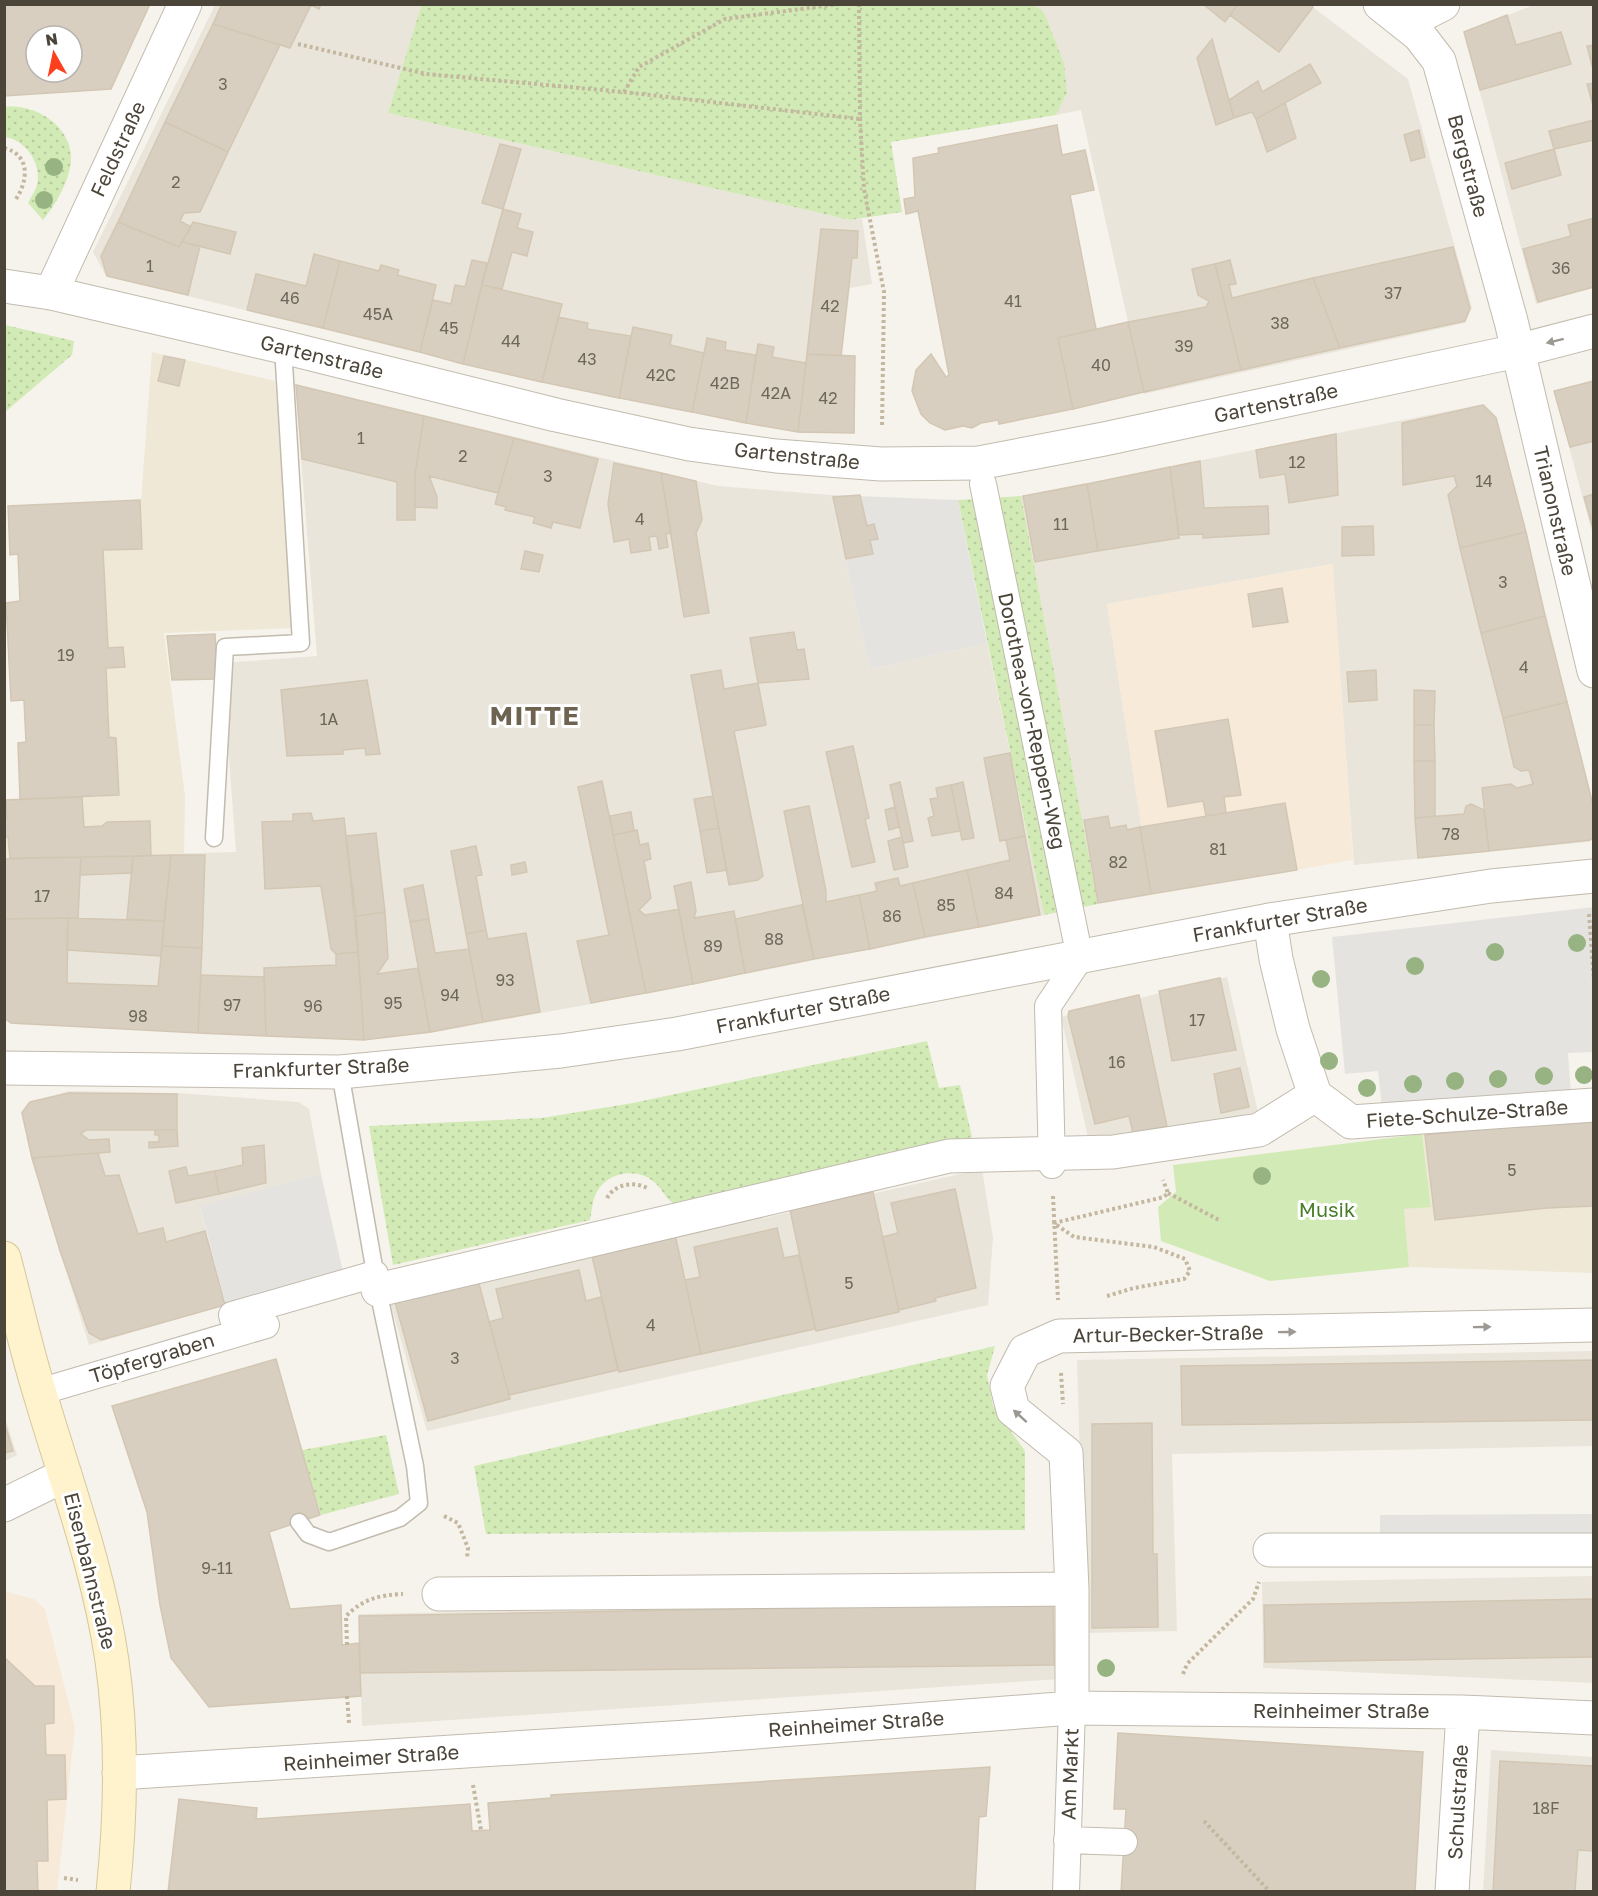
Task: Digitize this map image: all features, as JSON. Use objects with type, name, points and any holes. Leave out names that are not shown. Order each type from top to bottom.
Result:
[{"type":"main road","name":"Eisenbahnstraße","points":[[4,1258],[39,1392],[103,1610],[112,1659],[118,1706],[119,1773],[119,1839],[113,1892]]},
{"type":"street","name":"Feldstraße","points":[[51,293],[185,4]]},
{"type":"street","name":"Bergstraße","points":[[1380,4],[1419,35],[1439,61],[1517,351]]},
{"type":"street","points":[[1406,23],[1443,4]]},
{"type":"street","name":"Gartenstraße","points":[[4,286],[51,293],[283,346],[556,415],[689,444],[776,456],[881,465],[979,463],[1104,440],[1517,351],[1593,331]]},
{"type":"street","name":"Trianonstraße","points":[[1517,351],[1593,671]]},
{"type":"street","name":"Dorothea-von-Reppen-Weg","points":[[983,484],[1080,958]]},
{"type":"street","name":"Frankfurter Straße","points":[[4,1068],[340,1072],[561,1051],[677,1034],[1270,920],[1491,886],[1590,877]]},
{"type":"street","points":[[237,1333],[232,1315],[949,1156],[1052,1159],[1259,1130],[1315,1095],[1290,1017],[1276,959],[1270,920]]},
{"type":"street","points":[[1052,1159],[1048,1006],[1080,958]]},
{"type":"street","name":"Fiete-Schulze-Straße","points":[[1315,1095],[1351,1122],[1593,1105]]},
{"type":"street","name":"Töpfergraben","points":[[39,1392],[266,1325]]},
{"type":"street","name":"Artur-Becker-Straße","points":[[1066,1453],[1013,1410],[1007,1386],[1025,1351],[1059,1336],[1593,1325]]},
{"type":"street","points":[[1066,1453],[1072,1589],[1072,1708]]},
{"type":"street","points":[[4,1505],[65,1475]]},
{"type":"street","points":[[1270,1550],[1593,1550]]},
{"type":"street","points":[[439,1594],[1072,1589]]},
{"type":"street","name":"Reinheimer Straße","points":[[119,1773],[468,1752],[1072,1708],[1463,1712],[1593,1718]]},
{"type":"street","name":"Am Markt","points":[[1066,1892],[1072,1708]]},
{"type":"street","name":"Schulstraße","points":[[1452,1892],[1463,1712]]},
{"type":"street","name":"Am Markt","points":[[1067,1840],[1124,1842]]},
{"type":"lane","points":[[214,838],[225,647],[301,643],[283,346]]},
{"type":"lane","points":[[299,1522],[308,1534],[329,1542],[400,1518],[419,1503],[415,1466],[376,1282],[340,1072]]},
{"type":"path","points":[[624,92],[639,67],[725,19],[838,4]]},
{"type":"path","points":[[859,4],[860,119],[864,189],[884,292],[881,465]]},
{"type":"path","points":[[298,44],[426,74],[624,92],[860,119]]},
{"type":"path","points":[[4,148],[19,156],[24,165],[26,184],[16,199]]},
{"type":"path","points":[[1590,877],[1593,980]]},
{"type":"path","points":[[1052,1159],[1066,1453]]},
{"type":"path","points":[[1153,1176],[1164,1180],[1168,1193],[1219,1220]]},
{"type":"path","points":[[1054,1223],[1164,1197],[1168,1193]]},
{"type":"path","points":[[1054,1223],[1074,1237],[1154,1247],[1185,1259],[1190,1271],[1184,1280],[1134,1288],[1100,1298]]},
{"type":"path","points":[[458,1523],[468,1548]]},
{"type":"path","points":[[1172,1710],[1187,1664],[1253,1599],[1270,1550]]},
{"type":"path","points":[[347,1645],[346,1616],[358,1604],[380,1595],[439,1594]]},
{"type":"path","points":[[468,1752],[481,1830]]},
{"type":"path","points":[[1204,1821],[1270,1892]]},
{"type":"shaded area","points":[[215,5],[422,5],[388,113],[850,220],[862,219],[872,284],[850,288],[842,355],[854,356],[855,433],[798,433],[542,383],[106,276],[93,252]]},
{"type":"shaded area","points":[[1034,5],[1310,5],[1408,79],[1472,308],[1465,323],[1144,394],[1081,110],[1056,115],[1067,93],[1044,12]]},
{"type":"shaded area","points":[[1534,5],[1593,5],[1593,288],[1536,304],[1464,32]]},
{"type":"shaded area","points":[[152,352],[275,381],[294,628],[164,633],[185,796],[184,854],[5,858],[4,799],[20,798],[18,743],[26,742],[24,701],[11,701],[6,603],[20,601],[18,554],[10,555],[8,506],[141,501]]},
{"type":"shaded area","points":[[1593,380],[1593,536],[1554,391]]},
{"type":"shaded area","points":[[295,384],[718,486],[831,495],[870,669],[987,643],[1044,915],[591,1004],[430,1033],[364,1040],[11,1024],[4,1019],[4,858],[236,852],[222,663],[317,656]]},
{"type":"shaded area","points":[[1484,404],[1497,417],[1593,804],[1593,837],[1589,842],[1354,865],[1332,564],[1107,604],[1152,895],[1098,904],[1021,496]]},
{"type":"shaded area","points":[[831,495],[958,500],[987,643],[870,669]]},
{"type":"shaded area","points":[[1333,564],[1353,860],[1152,895],[1107,604]]},
{"type":"shaded area","points":[[1593,907],[1593,1052],[1568,1053],[1571,1093],[1382,1107],[1378,1071],[1345,1074],[1332,937]]},
{"type":"shaded area","points":[[1227,977],[1258,1112],[1090,1146],[1061,1017]]},
{"type":"shaded area","points":[[69,1091],[177,1093],[299,1102],[309,1109],[321,1174],[200,1207],[225,1305],[89,1345],[31,1158],[21,1112],[29,1102]]},
{"type":"shaded area","points":[[1593,1119],[1593,1273],[1409,1267],[1404,1209],[1431,1206],[1422,1134],[1546,1121]]},
{"type":"shaded area","points":[[982,1169],[993,1238],[988,1305],[427,1431],[390,1302]]},
{"type":"shaded area","points":[[321,1174],[343,1272],[226,1306],[200,1206]]},
{"type":"shaded area","points":[[1593,1351],[1593,1446],[1172,1454],[1177,1631],[1085,1633],[1077,1360]]},
{"type":"shaded area","points":[[4,1414],[17,1455],[5,1461],[4,1461]]},
{"type":"shaded area","points":[[1593,1514],[1593,1540],[1380,1541],[1380,1515]]},
{"type":"shaded area","points":[[1593,1576],[1593,1683],[1263,1668],[1262,1582]]},
{"type":"shaded area","points":[[4,1591],[34,1599],[45,1609],[75,1728],[57,1891],[5,1891]]},
{"type":"shaded area","points":[[1057,1600],[1059,1679],[362,1726],[359,1614]]},
{"type":"shaded area","points":[[1491,1750],[1593,1757],[1593,1891],[1483,1892]]},
{"type":"green space","points":[[422,4],[1034,5],[1044,12],[1064,64],[1067,93],[1056,115],[891,142],[902,212],[850,220],[388,113]]},
{"type":"green space","points":[[4,107],[27,109],[49,118],[58,126],[69,146],[71,157],[66,182],[58,199],[43,220],[28,203],[37,185],[35,161],[20,143],[5,137]]},
{"type":"green space","points":[[5,325],[74,341],[72,355],[5,412]]},
{"type":"green space","points":[[1021,496],[1098,904],[1044,915],[958,500]]},
{"type":"green space","points":[[927,1041],[939,1088],[960,1085],[972,1137],[673,1203],[657,1184],[647,1177],[631,1173],[623,1174],[615,1176],[602,1185],[594,1198],[590,1220],[393,1265],[369,1126],[542,1118],[633,1103]]},
{"type":"green space","name":"Musik","points":[[1422,1134],[1431,1207],[1404,1209],[1409,1267],[1270,1281],[1161,1241],[1158,1207],[1176,1192],[1173,1165]]},
{"type":"green space","points":[[995,1346],[987,1375],[993,1406],[1025,1451],[1025,1530],[486,1534],[474,1466]]},
{"type":"green space","points":[[386,1435],[399,1494],[321,1515],[302,1450]]},
{"type":"building","points":[[4,4],[150,4],[111,89],[4,96]]},
{"type":"building","points":[[222,4],[321,4],[319,9],[311,5],[290,48],[213,24]]},
{"type":"building","points":[[1203,4],[1238,4],[1225,22]]},
{"type":"building","points":[[1238,4],[1310,4],[1313,7],[1279,52],[1230,15]]},
{"type":"building","points":[[1507,15],[1516,45],[1561,32],[1571,64],[1480,90],[1464,32]]},
{"type":"building","points":[[213,24],[280,45],[228,152],[165,122]]},
{"type":"building","points":[[1212,39],[1234,118],[1216,125],[1197,58]]},
{"type":"building","points":[[1594,45],[1594,73],[1587,46]]},
{"type":"building","points":[[1310,64],[1321,83],[1256,119],[1252,112],[1234,118],[1229,100],[1258,81],[1262,92]]},
{"type":"building","points":[[1594,83],[1594,109],[1587,84]]},
{"type":"building","points":[[1285,103],[1296,138],[1267,152],[1256,119]]},
{"type":"building","points":[[1594,120],[1594,140],[1554,149],[1549,131]]},
{"type":"building","points":[[165,122],[228,152],[200,212],[184,213],[180,221],[191,227],[179,247],[118,222]]},
{"type":"building","points":[[1057,125],[1062,155],[1085,150],[1094,190],[1070,195],[1096,329],[1058,338],[1073,409],[999,424],[998,420],[981,423],[972,428],[963,426],[945,430],[930,423],[921,414],[912,391],[916,370],[931,354],[946,377],[949,375],[918,211],[906,214],[904,199],[915,197],[913,158],[939,153],[938,148]]},
{"type":"building","points":[[1419,130],[1425,157],[1411,161],[1404,135]]},
{"type":"building","points":[[500,144],[521,149],[503,209],[482,203]]},
{"type":"building","points":[[1554,149],[1561,175],[1512,189],[1505,163]]},
{"type":"building","points":[[503,209],[521,214],[517,228],[533,232],[527,256],[512,252],[502,289],[482,285]]},
{"type":"building","points":[[1594,218],[1594,287],[1538,302],[1523,249],[1571,236],[1568,225]]},
{"type":"building","points":[[118,222],[179,247],[182,242],[200,246],[188,295],[107,276],[101,256]]},
{"type":"building","points":[[193,222],[236,232],[230,254],[182,242]]},
{"type":"building","points":[[821,229],[858,231],[857,258],[852,258],[841,356],[807,354]]},
{"type":"building","points":[[1453,247],[1470,308],[1465,321],[1340,348],[1313,278]]},
{"type":"building","points":[[314,254],[340,261],[323,328],[247,310],[256,274],[306,286]]},
{"type":"building","points":[[472,260],[487,263],[463,364],[420,352],[433,300],[451,304],[455,285],[465,287]]},
{"type":"building","points":[[1230,260],[1236,284],[1229,285],[1232,298],[1313,278],[1340,348],[1241,370],[1215,264]]},
{"type":"building","points":[[340,261],[379,271],[381,265],[399,270],[397,275],[436,285],[420,352],[323,328]]},
{"type":"building","points":[[1215,264],[1241,370],[1144,392],[1128,322],[1206,307],[1209,301],[1198,295],[1192,269]]},
{"type":"building","points":[[482,285],[562,304],[542,382],[463,364]]},
{"type":"building","points":[[558,317],[588,323],[587,329],[631,336],[619,398],[542,382]]},
{"type":"building","points":[[1128,322],[1144,392],[1073,409],[1058,338]]},
{"type":"building","points":[[633,327],[672,335],[670,345],[704,353],[692,412],[619,398]]},
{"type":"building","points":[[707,338],[726,342],[725,350],[756,355],[746,423],[692,412]]},
{"type":"building","points":[[758,344],[774,347],[772,357],[806,363],[798,432],[746,423]]},
{"type":"building","points":[[807,354],[855,356],[854,433],[798,432]]},
{"type":"building","points":[[164,356],[185,360],[179,386],[158,381]]},
{"type":"building","points":[[1594,381],[1594,441],[1570,447],[1554,391]]},
{"type":"building","points":[[296,385],[424,416],[415,475],[415,520],[397,520],[397,482],[302,459]]},
{"type":"building","points":[[1483,405],[1496,418],[1526,532],[1460,548],[1448,495],[1457,486],[1454,476],[1403,485],[1402,423]]},
{"type":"building","points":[[424,416],[514,438],[498,493],[429,476],[437,497],[437,508],[415,507],[415,475]]},
{"type":"building","points":[[1336,434],[1338,495],[1289,503],[1285,474],[1260,478],[1256,450]]},
{"type":"building","points":[[514,438],[598,459],[580,528],[553,522],[551,528],[533,523],[535,517],[505,510],[506,507],[495,504]]},
{"type":"building","points":[[1200,461],[1204,508],[1268,506],[1269,534],[1203,538],[1203,534],[1179,535],[1170,467]]},
{"type":"building","points":[[614,463],[661,473],[671,533],[666,534],[668,547],[659,549],[657,536],[649,537],[651,550],[631,553],[629,539],[614,542],[608,504]]},
{"type":"building","points":[[1170,467],[1179,538],[1098,551],[1087,484]]},
{"type":"building","points":[[661,473],[696,481],[702,520],[696,533],[709,613],[684,617]]},
{"type":"building","points":[[1087,484],[1098,551],[1035,562],[1023,496]]},
{"type":"building","points":[[1594,494],[1594,532],[1584,497]]},
{"type":"building","points":[[860,495],[867,526],[874,524],[878,539],[870,540],[873,554],[846,559],[833,497]]},
{"type":"building","points":[[140,500],[142,549],[103,550],[108,648],[123,647],[125,667],[106,668],[109,737],[116,738],[119,795],[20,799],[18,743],[26,742],[24,700],[11,701],[6,603],[20,601],[18,554],[10,555],[8,506]]},
{"type":"building","points":[[1373,526],[1374,555],[1342,556],[1342,527]]},
{"type":"building","points":[[1526,532],[1545,616],[1481,633],[1460,548]]},
{"type":"building","points":[[525,551],[543,555],[539,572],[521,569]]},
{"type":"building","points":[[1282,588],[1288,622],[1253,627],[1248,594]]},
{"type":"building","points":[[1545,616],[1567,702],[1503,718],[1481,633]]},
{"type":"building","points":[[794,632],[797,650],[804,649],[809,679],[758,683],[750,638]]},
{"type":"building","points":[[215,634],[217,679],[172,680],[167,636]]},
{"type":"building","points":[[721,670],[724,689],[758,683],[766,725],[734,731],[763,876],[758,880],[729,885],[691,675]]},
{"type":"building","points":[[1376,670],[1377,700],[1349,702],[1347,672]]},
{"type":"building","points":[[367,680],[380,754],[366,755],[365,748],[343,750],[343,754],[287,756],[281,690]]},
{"type":"building","points":[[1414,690],[1435,691],[1434,725],[1414,725]]},
{"type":"building","points":[[1567,702],[1594,809],[1594,837],[1590,840],[1489,851],[1482,788],[1511,784],[1517,788],[1533,784],[1529,770],[1521,771],[1514,767],[1503,718]]},
{"type":"building","points":[[1228,719],[1241,795],[1224,797],[1226,813],[1206,816],[1203,801],[1168,807],[1155,731]]},
{"type":"building","points":[[1414,725],[1434,725],[1435,761],[1414,761]]},
{"type":"building","points":[[853,746],[869,818],[865,819],[875,862],[852,867],[826,752]]},
{"type":"building","points":[[1010,753],[1025,836],[1000,841],[984,758]]},
{"type":"building","points":[[1414,761],[1435,761],[1435,816],[1415,818]]},
{"type":"building","points":[[602,781],[646,993],[591,1003],[577,941],[609,935],[578,787]]},
{"type":"building","points":[[900,782],[913,841],[903,843],[890,785]]},
{"type":"building","points":[[963,782],[974,838],[962,840],[951,785]]},
{"type":"building","points":[[951,785],[960,831],[932,836],[928,818],[934,816],[930,799],[938,798],[936,788]]},
{"type":"building","points":[[713,796],[719,828],[700,831],[694,799]]},
{"type":"building","points":[[82,797],[84,827],[102,826],[107,822],[150,821],[151,856],[10,858],[8,837],[4,837],[4,819],[7,819],[6,800]]},
{"type":"building","points":[[1285,803],[1297,870],[1151,894],[1140,827]]},
{"type":"building","points":[[1471,804],[1484,810],[1489,851],[1418,858],[1415,818],[1464,814],[1466,806]]},
{"type":"building","points":[[809,806],[826,891],[826,902],[859,895],[870,949],[814,959],[784,811]]},
{"type":"building","points":[[895,807],[899,827],[889,830],[885,810]]},
{"type":"building","points":[[631,812],[634,831],[613,835],[610,816]]},
{"type":"building","points":[[311,813],[313,821],[344,818],[358,952],[336,954],[331,949],[321,886],[265,889],[262,822],[293,821],[293,814]]},
{"type":"building","points":[[1108,816],[1110,828],[1126,825],[1127,830],[1140,827],[1151,894],[1098,903],[1084,820]]},
{"type":"building","points":[[719,828],[727,870],[707,873],[700,831]]},
{"type":"building","points":[[637,830],[640,845],[648,843],[651,859],[644,861],[651,898],[639,910],[645,915],[679,909],[693,984],[646,993],[613,835]]},
{"type":"building","points":[[376,833],[385,912],[356,916],[346,836]]},
{"type":"building","points":[[1025,836],[1040,915],[979,927],[967,870],[1010,860],[1006,840]]},
{"type":"building","points":[[902,837],[908,867],[894,870],[888,841]]},
{"type":"building","points":[[476,846],[482,875],[476,876],[486,930],[466,934],[451,851]]},
{"type":"building","points":[[171,855],[164,921],[127,919],[133,856]]},
{"type":"building","points":[[171,855],[205,855],[202,948],[162,946]]},
{"type":"building","points":[[133,856],[132,873],[80,875],[81,857]]},
{"type":"building","points":[[81,857],[78,918],[4,919],[4,859]]},
{"type":"building","points":[[525,862],[527,872],[512,875],[511,865]]},
{"type":"building","points":[[967,870],[979,927],[925,937],[913,883]]},
{"type":"building","points":[[898,878],[900,886],[913,883],[925,937],[870,949],[859,895],[877,891],[875,883]]},
{"type":"building","points":[[691,882],[696,911],[694,918],[734,911],[745,973],[693,984],[674,886]]},
{"type":"building","points":[[423,885],[429,919],[410,922],[404,889]]},
{"type":"building","points":[[802,905],[814,959],[745,973],[735,919]]},
{"type":"building","points":[[385,912],[388,958],[377,974],[418,968],[430,1032],[364,1040],[356,916]]},
{"type":"building","points":[[68,918],[67,983],[158,986],[162,946],[202,948],[198,1033],[11,1023],[4,1018],[4,919]]},
{"type":"building","points":[[68,918],[164,921],[161,956],[67,950]]},
{"type":"building","points":[[429,919],[435,953],[469,949],[483,1022],[430,1032],[410,922]]},
{"type":"building","points":[[486,930],[488,939],[526,933],[540,1012],[483,1022],[466,934]]},
{"type":"building","points":[[358,952],[364,1040],[266,1036],[264,968],[336,965],[336,954]]},
{"type":"building","points":[[201,975],[264,977],[266,1036],[198,1033]]},
{"type":"building","points":[[1220,978],[1236,1050],[1172,1061],[1159,991]]},
{"type":"building","points":[[1139,995],[1167,1126],[1133,1133],[1129,1116],[1095,1124],[1068,1016],[1069,1011]]},
{"type":"building","points":[[1240,1068],[1249,1107],[1221,1113],[1214,1074]]},
{"type":"building","points":[[69,1093],[177,1094],[177,1130],[86,1130],[81,1134],[89,1140],[109,1139],[110,1152],[32,1158],[22,1113],[30,1102]]},
{"type":"building","points":[[1594,1120],[1594,1206],[1547,1208],[1435,1220],[1425,1135],[1546,1122]]},
{"type":"building","points":[[155,1130],[177,1130],[178,1146],[149,1148],[149,1142],[159,1142],[159,1135],[155,1135]]},
{"type":"building","points":[[264,1145],[266,1183],[219,1194],[215,1171],[243,1165],[242,1148]]},
{"type":"building","points":[[98,1153],[105,1176],[119,1175],[138,1234],[163,1228],[166,1242],[205,1231],[225,1305],[101,1340],[89,1333],[60,1251],[32,1158]]},
{"type":"building","points":[[186,1167],[188,1176],[215,1171],[219,1194],[176,1203],[169,1171]]},
{"type":"building","points":[[955,1189],[976,1288],[899,1310],[882,1237],[898,1233],[891,1203]]},
{"type":"building","points":[[873,1192],[899,1312],[816,1331],[790,1210]]},
{"type":"building","points":[[777,1228],[784,1258],[799,1255],[815,1329],[701,1354],[685,1280],[700,1277],[694,1247]]},
{"type":"building","points":[[675,1234],[701,1354],[619,1372],[591,1252]]},
{"type":"building","points":[[579,1270],[586,1301],[601,1297],[618,1370],[509,1395],[489,1322],[503,1318],[496,1289]]},
{"type":"building","points":[[478,1280],[510,1399],[428,1421],[395,1302]]},
{"type":"building","points":[[276,1359],[320,1515],[269,1532],[290,1609],[341,1605],[342,1645],[359,1643],[361,1696],[209,1707],[171,1658],[160,1605],[147,1512],[112,1406]]},
{"type":"building","points":[[1594,1360],[1594,1420],[1182,1425],[1181,1366]]},
{"type":"building","points":[[4,1421],[13,1451],[4,1453]]},
{"type":"building","points":[[1152,1423],[1153,1554],[1157,1554],[1158,1627],[1092,1628],[1092,1424]]},
{"type":"building","points":[[1594,1599],[1594,1657],[1265,1662],[1264,1605]]},
{"type":"building","points":[[1053,1603],[1054,1665],[360,1673],[359,1616]]},
{"type":"building","points":[[4,1657],[35,1686],[54,1686],[54,1723],[45,1724],[46,1755],[65,1755],[66,1799],[47,1800],[48,1861],[37,1861],[38,1892],[4,1892]]},
{"type":"building","points":[[1118,1733],[1423,1752],[1415,1892],[1121,1892],[1126,1809],[1114,1809]]},
{"type":"building","points":[[1500,1761],[1594,1766],[1594,1851],[1578,1850],[1575,1892],[1493,1892]]},
{"type":"building","points":[[990,1767],[986,1816],[979,1817],[975,1892],[168,1892],[179,1799],[257,1808],[256,1819],[470,1804],[472,1831],[490,1830],[488,1803],[551,1798],[551,1795]]},
{"type":"district","name":"MITTE","points":[[535,716]]}]
